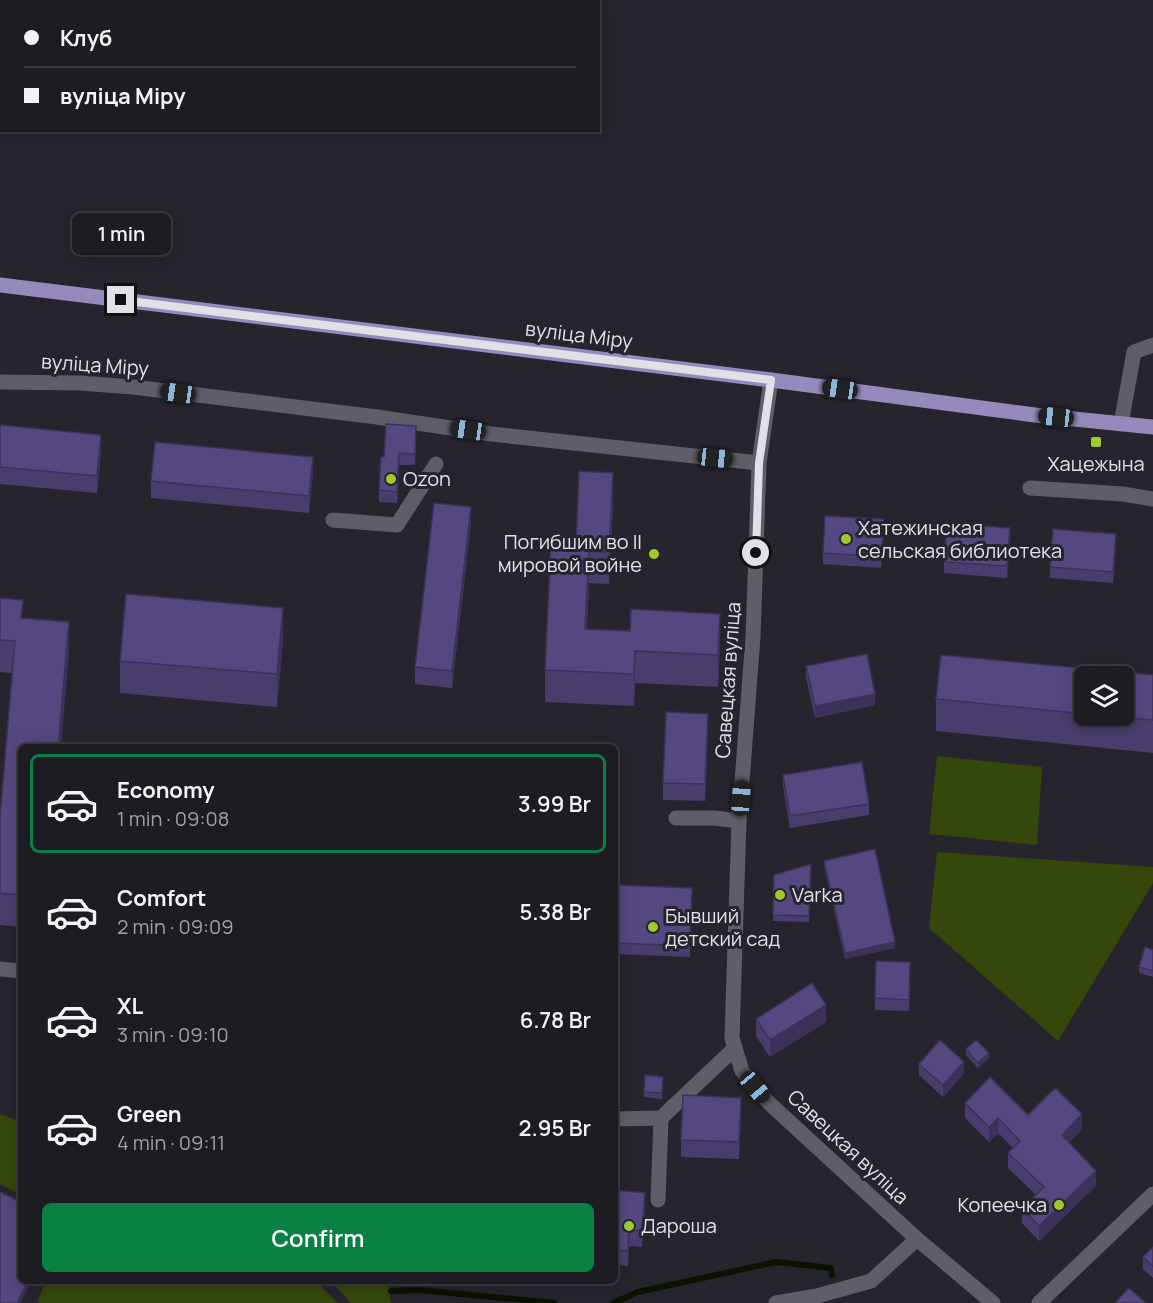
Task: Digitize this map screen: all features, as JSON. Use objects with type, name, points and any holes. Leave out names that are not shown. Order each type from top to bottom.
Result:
[{"type":"main road","name":"вуліца Міру","points":[[0,285],[771,380],[1035,415],[1153,427]]},
{"type":"street","points":[[1121,424],[1134,352],[1153,345]]},
{"type":"street","name":"Савецкая вуліца","points":[[771,380],[759,463],[753,637],[739,821],[732,1038],[742,1071],[769,1103],[917,1239],[993,1303]]},
{"type":"street","name":"вуліца Міру","points":[[0,382],[80,383],[133,387],[377,417],[491,434],[759,463]]},
{"type":"street","points":[[333,520],[397,525],[436,464]]},
{"type":"street","points":[[1030,488],[1123,494],[1153,499]]},
{"type":"street","points":[[676,818],[714,818],[739,821]]},
{"type":"street","points":[[0,969],[18,971]]},
{"type":"street","points":[[618,1119],[662,1118],[735,1048]]},
{"type":"street","points":[[658,1200],[662,1118]]},
{"type":"street","points":[[1040,1303],[1153,1194]]},
{"type":"street","points":[[776,1303],[817,1296],[871,1281],[917,1239]]},
{"type":"green space","points":[[937,756],[1042,767],[1037,845],[929,834]]},
{"type":"green space","points":[[937,852],[1153,867],[1153,883],[1058,1041],[929,928]]},
{"type":"green space","points":[[0,1114],[18,1121],[18,1193],[0,1184]]},
{"type":"green space","points":[[45,1284],[319,1284],[338,1303],[41,1303],[37,1302]]},
{"type":"green space","points":[[334,1284],[388,1284],[391,1303],[351,1303]]},
{"type":"building","points":[[386,424],[416,426],[415,454],[399,453],[397,492],[379,490]]},
{"type":"building","points":[[0,425],[101,435],[97,476],[0,467]]},
{"type":"building","points":[[155,442],[313,457],[309,496],[151,481]]},
{"type":"building","points":[[579,471],[613,473],[609,552],[589,551],[585,629],[630,631],[631,609],[720,614],[718,655],[635,651],[634,674],[545,670],[551,542],[576,544]]},
{"type":"building","points":[[434,503],[471,507],[452,671],[415,667]]},
{"type":"building","points":[[825,516],[884,519],[881,557],[823,553]]},
{"type":"building","points":[[947,523],[1010,528],[1007,566],[944,562]]},
{"type":"building","points":[[1053,529],[1116,534],[1113,572],[1050,567]]},
{"type":"building","points":[[126,594],[283,608],[277,674],[120,661]]},
{"type":"building","points":[[0,598],[23,600],[21,618],[69,622],[58,744],[18,744],[18,895],[0,893],[0,817],[15,641],[0,640]]},
{"type":"building","points":[[867,654],[875,694],[815,706],[806,666]]},
{"type":"building","points":[[941,655],[1074,668],[1074,713],[936,699]]},
{"type":"building","points":[[1134,673],[1153,675],[1153,720],[1134,718]]},
{"type":"building","points":[[666,712],[708,714],[705,784],[663,783]]},
{"type":"building","points":[[862,762],[869,804],[790,816],[783,775]]},
{"type":"building","points":[[875,849],[895,942],[845,953],[824,861]]},
{"type":"building","points":[[811,864],[809,916],[773,915],[774,875]]},
{"type":"building","name":"Бывший детский сад","points":[[618,885],[692,888],[690,946],[618,943]]},
{"type":"building","points":[[1145,947],[1153,950],[1153,971],[1139,967]]},
{"type":"building","points":[[876,961],[910,962],[909,1000],[875,998]]},
{"type":"building","points":[[812,983],[826,1005],[770,1040],[756,1019]]},
{"type":"building","points":[[940,1040],[964,1062],[943,1085],[919,1064]]},
{"type":"building","points":[[976,1040],[989,1053],[978,1063],[966,1049]]},
{"type":"building","points":[[645,1075],[663,1077],[662,1093],[644,1092]]},
{"type":"building","points":[[990,1077],[1028,1115],[1055,1088],[1082,1114],[1062,1135],[1096,1171],[1039,1226],[1022,1208],[1044,1187],[1008,1153],[1020,1141],[998,1118],[989,1127],[965,1103]]},
{"type":"building","points":[[683,1095],[741,1098],[739,1142],[681,1140]]},
{"type":"building","name":"Дароша","points":[[618,1190],[645,1193],[642,1231],[629,1230],[628,1251],[618,1250]]},
{"type":"building","points":[[0,1192],[18,1201],[18,1284],[26,1284],[17,1303],[0,1303]]},
{"type":"building","points":[[1153,1247],[1153,1267],[1143,1257]]},
{"type":"building","points":[[1129,1288],[1146,1303],[1115,1303]]},
{"type":"waterway","points":[[613,1303],[638,1292],[776,1262],[831,1268],[832,1275]]},
{"type":"waterway","points":[[391,1291],[420,1290],[554,1303]]},
{"type":"place","name":"Хацежына","points":[[1096,442]]},
{"type":"place","name":"Ozon","points":[[391,479]]},
{"type":"place","name":"Хатежинская сельская библиотека","points":[[846,539]]},
{"type":"place","name":"Погибшим во II мировой войне","points":[[654,554]]},
{"type":"place","name":"Varka","points":[[780,895]]},
{"type":"place","name":"Бывший детский сад","points":[[653,927]]},
{"type":"place","name":"Копеечка","points":[[1059,1205]]},
{"type":"place","name":"Дароша","points":[[629,1226]]},
{"type":"route","points":[[121,300],[771,380],[759,463],[756,553]]}]
